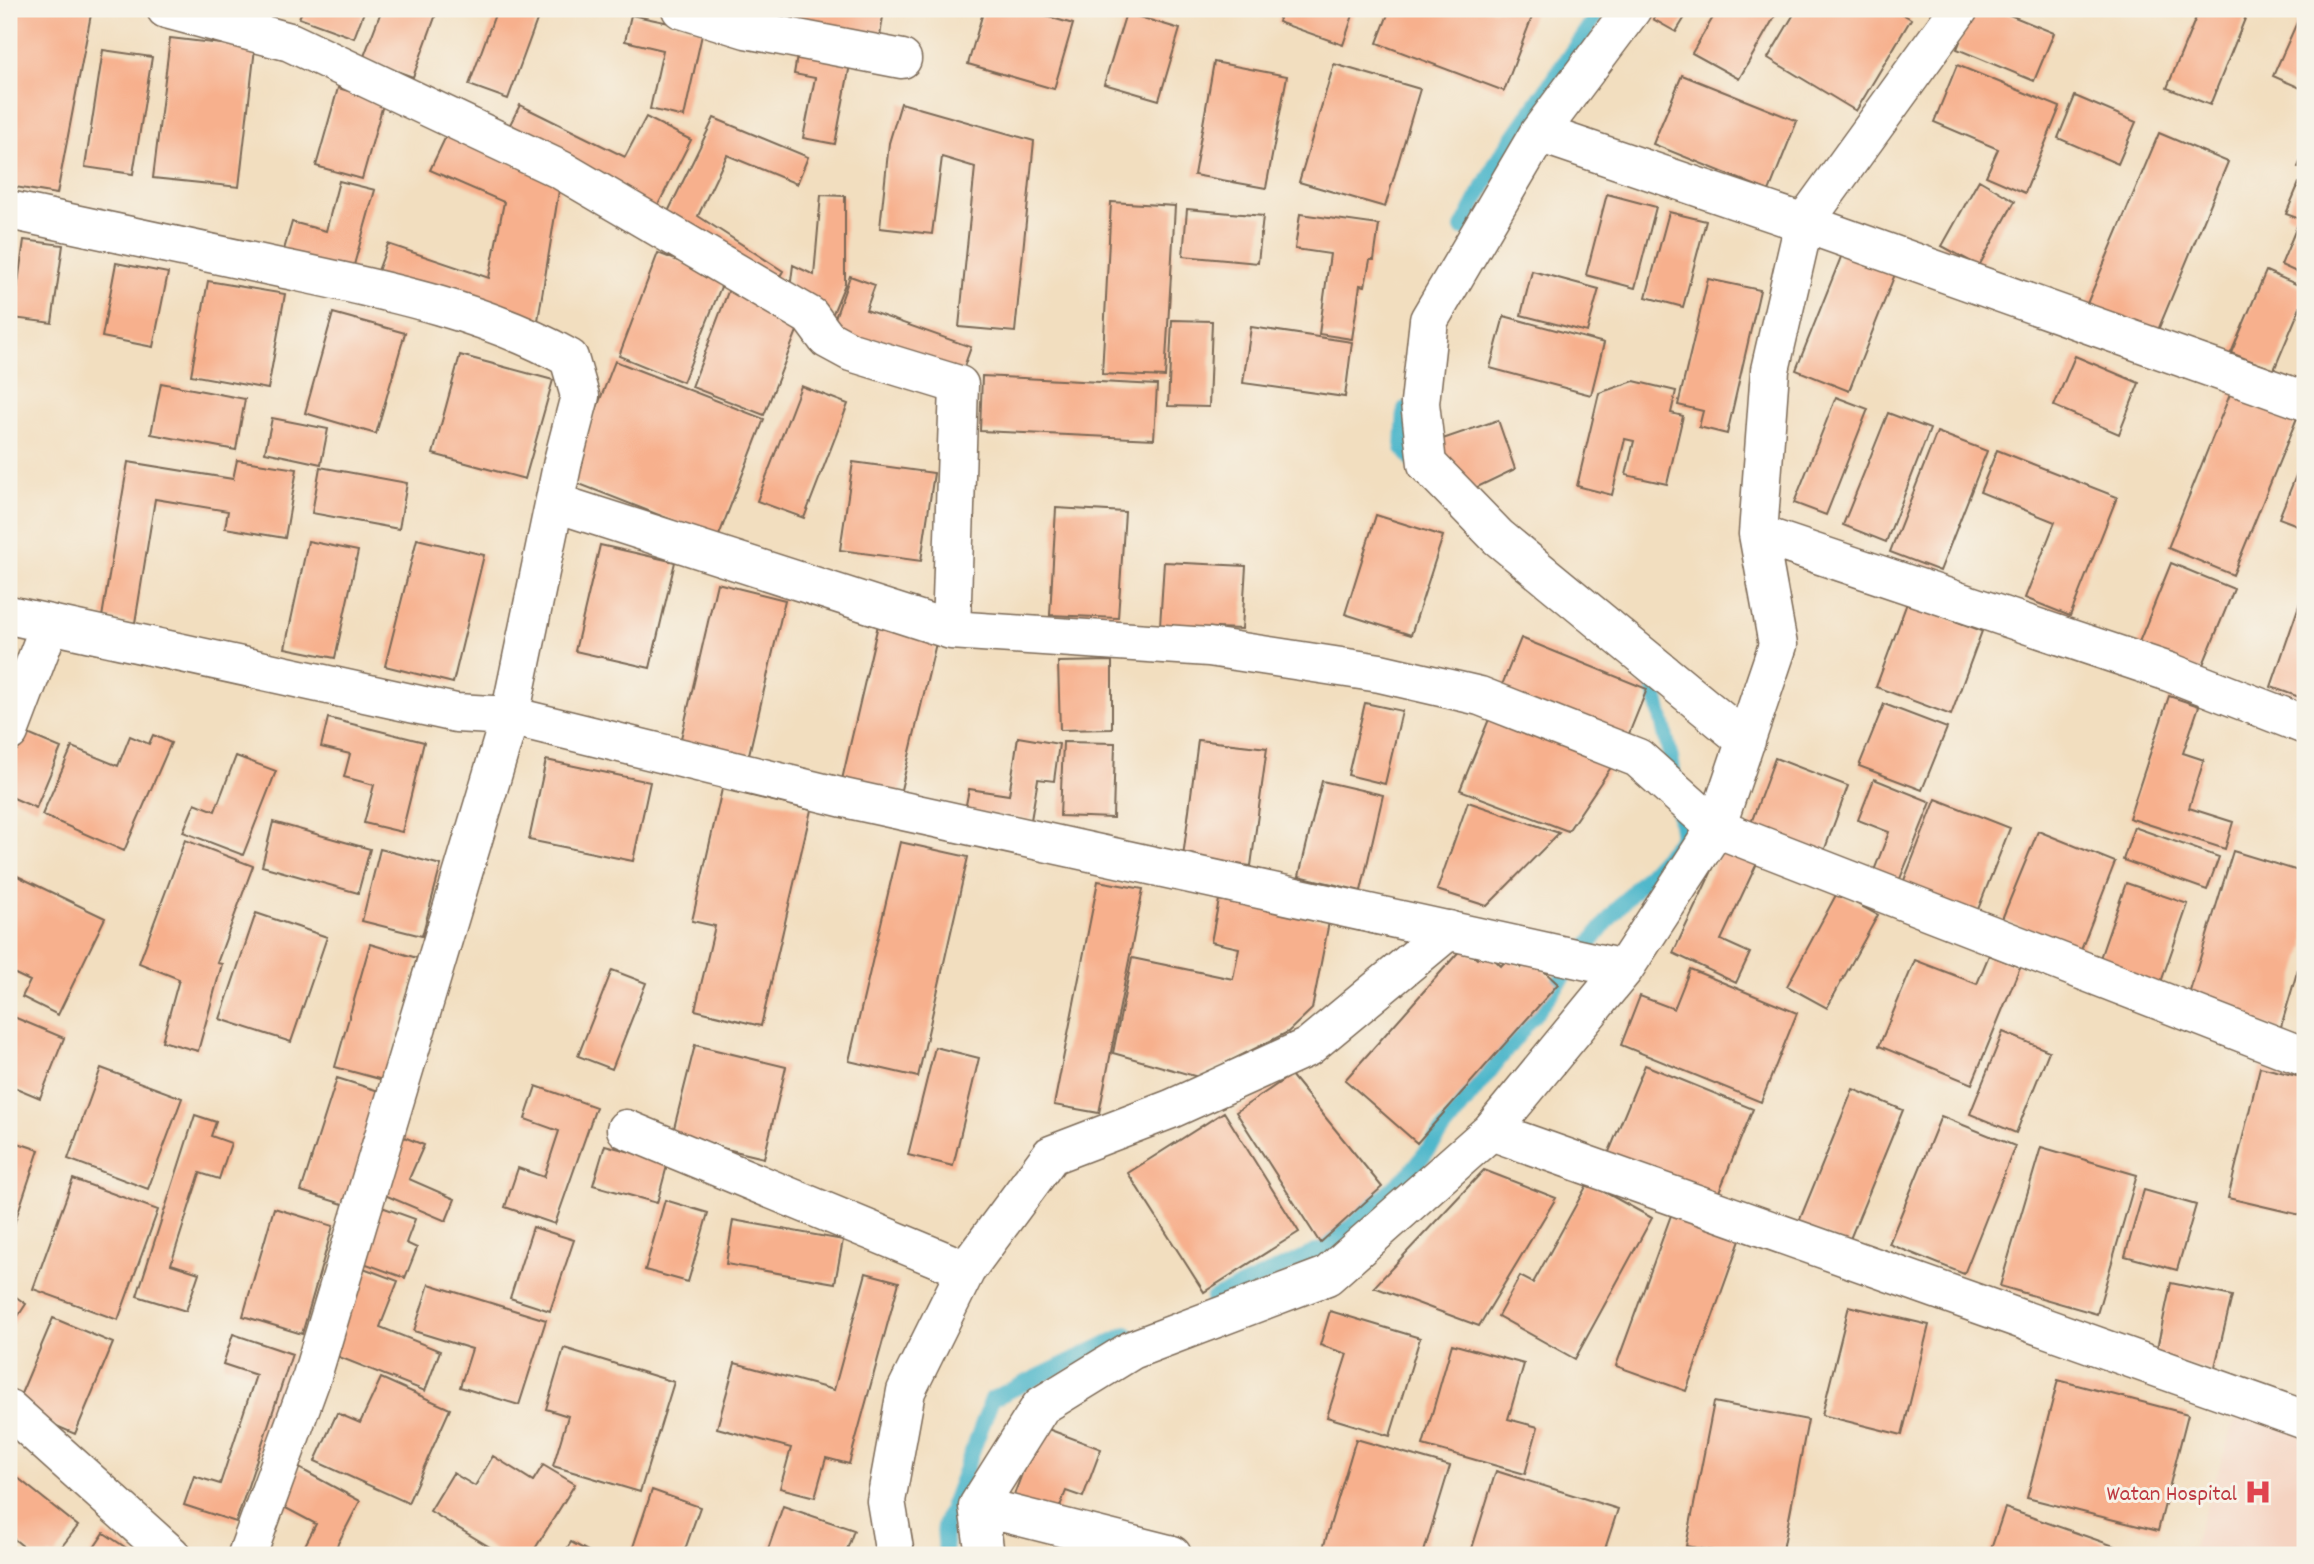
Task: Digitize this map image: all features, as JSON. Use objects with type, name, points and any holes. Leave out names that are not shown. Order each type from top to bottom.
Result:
[{"type":"street","points":[[166,9],[289,43],[561,170],[810,316],[827,339],[843,348],[959,385],[951,631]]},
{"type":"street","points":[[681,9],[746,29],[902,59]]},
{"type":"street","points":[[1632,9],[1539,133],[1429,320],[1420,403],[1427,464],[1498,537],[1746,741]]},
{"type":"street","points":[[985,1555],[978,1506],[1041,1406],[1132,1350],[1327,1276],[1491,1131],[1624,969],[1716,828],[1778,645],[1758,534],[1770,370],[1804,223],[1959,9]]},
{"type":"street","points":[[1539,133],[1804,223],[2305,401]]},
{"type":"street","points":[[9,210],[367,287],[533,338],[569,358],[580,396],[563,461],[510,716],[312,1376],[247,1555]]},
{"type":"street","points":[[556,503],[951,631],[1209,647],[1380,673],[1480,696],[1638,758],[1716,828],[2305,1057]]},
{"type":"street","points":[[1758,534],[2169,672],[2305,726]]},
{"type":"street","points":[[9,615],[456,713],[510,716],[844,798],[1624,969]]},
{"type":"street","points":[[9,732],[50,624]]},
{"type":"street","points":[[895,1555],[886,1501],[906,1391],[966,1270],[1051,1155],[1171,1109],[1308,1047],[1448,930]]},
{"type":"street","points":[[626,1129],[966,1270]]},
{"type":"street","points":[[1491,1131],[2305,1420]]},
{"type":"street","points":[[9,1409],[171,1555]]},
{"type":"street","points":[[978,1506],[1172,1555]]},
{"type":"shaded area","name":"Watan Hospital","points":[[2240,1406],[2305,1428],[2305,1555],[2190,1555]]},
{"type":"building","points":[[9,9],[92,9],[57,194],[9,186]]},
{"type":"building","points":[[303,9],[365,9],[354,38],[299,18]]},
{"type":"building","points":[[382,9],[438,9],[413,77],[363,59]]},
{"type":"building","points":[[497,9],[541,9],[508,99],[469,85]]},
{"type":"building","points":[[756,9],[884,9],[879,44],[753,28]]},
{"type":"building","points":[[918,9],[945,9],[944,14]]},
{"type":"building","points":[[984,9],[1021,9],[1073,24],[1054,89],[968,64]]},
{"type":"building","points":[[1282,9],[1355,9],[1343,45],[1278,22]]},
{"type":"building","points":[[1390,9],[1535,9],[1504,91],[1377,43]]},
{"type":"building","points":[[1658,9],[1690,9],[1676,32],[1653,19]]},
{"type":"building","points":[[1718,9],[1779,9],[1739,79],[1692,53]]},
{"type":"building","points":[[1797,9],[1894,9],[1911,19],[1856,111],[1768,58]]},
{"type":"building","points":[[1973,9],[1995,9],[2054,33],[2034,81],[1957,49]]},
{"type":"building","points":[[2181,9],[2249,9],[2210,105],[2167,88],[2197,15]]},
{"type":"building","points":[[2305,9],[2305,90],[2273,76]]},
{"type":"building","points":[[1126,13],[1180,29],[1159,100],[1104,84]]},
{"type":"building","points":[[631,15],[703,30],[684,117],[650,109],[663,50],[625,41]]},
{"type":"building","points":[[170,38],[255,48],[239,187],[153,178]]},
{"type":"building","points":[[799,44],[852,54],[835,144],[803,138],[815,78],[794,74]]},
{"type":"building","points":[[103,50],[152,57],[133,174],[85,167]]},
{"type":"building","points":[[1214,62],[1287,76],[1266,188],[1194,175]]},
{"type":"building","points":[[1334,64],[1420,89],[1385,207],[1299,182]]},
{"type":"building","points":[[1957,65],[2060,107],[2025,193],[1986,176],[1998,149],[1934,122]]},
{"type":"building","points":[[1682,75],[1797,121],[1769,191],[1653,144]]},
{"type":"building","points":[[338,88],[384,101],[362,179],[316,166]]},
{"type":"building","points":[[2075,96],[2136,122],[2118,164],[2058,138]]},
{"type":"building","points":[[901,103],[1034,141],[1015,332],[959,327],[975,167],[942,157],[932,234],[880,228],[889,143]]},
{"type":"building","points":[[520,105],[625,157],[646,117],[691,140],[655,211],[504,136]]},
{"type":"building","points":[[714,118],[808,157],[797,184],[727,155],[698,216],[783,271],[773,288],[665,218]]},
{"type":"building","points":[[2159,133],[2228,162],[2156,335],[2086,306]]},
{"type":"building","points":[[447,134],[560,184],[536,333],[375,279],[388,244],[489,278],[504,202],[430,170]]},
{"type":"building","points":[[2305,151],[2305,170],[2298,167]]},
{"type":"building","points":[[1979,180],[2015,201],[1979,266],[1942,246]]},
{"type":"building","points":[[339,181],[375,190],[352,272],[283,253],[292,222],[326,231]]},
{"type":"building","points":[[2299,183],[2305,185],[2305,276],[2281,265],[2300,219],[2286,214]]},
{"type":"building","points":[[1607,194],[1656,207],[1635,288],[1586,275]]},
{"type":"building","points":[[821,195],[845,196],[845,284],[829,323],[789,297],[793,265],[814,275]]},
{"type":"building","points":[[1111,202],[1175,206],[1165,377],[1102,374]]},
{"type":"building","points":[[1187,209],[1263,216],[1258,263],[1183,256]]},
{"type":"building","points":[[1669,212],[1706,221],[1683,307],[1646,297]]},
{"type":"building","points":[[1300,214],[1379,225],[1374,260],[1370,260],[1365,286],[1360,285],[1352,339],[1319,334],[1330,254],[1295,249]]},
{"type":"building","points":[[24,240],[63,245],[52,323],[13,318]]},
{"type":"building","points":[[1845,247],[1897,269],[1849,391],[1796,370]]},
{"type":"building","points":[[658,253],[724,279],[683,382],[619,356]]},
{"type":"building","points":[[116,263],[168,273],[153,347],[102,337]]},
{"type":"building","points":[[1532,271],[1599,289],[1587,332],[1521,315]]},
{"type":"building","points":[[2266,271],[2305,288],[2305,296],[2274,370],[2231,353]]},
{"type":"building","points":[[850,276],[875,285],[866,310],[971,347],[959,381],[829,335]]},
{"type":"building","points":[[1708,279],[1760,290],[1727,434],[1699,427],[1703,411],[1678,405]]},
{"type":"building","points":[[208,281],[285,294],[268,389],[191,375]]},
{"type":"building","points":[[729,289],[802,318],[764,415],[692,387]]},
{"type":"building","points":[[333,313],[405,333],[376,434],[305,413]]},
{"type":"building","points":[[1504,316],[1604,343],[1591,395],[1490,368]]},
{"type":"building","points":[[1172,320],[1212,321],[1209,407],[1168,406]]},
{"type":"building","points":[[1251,327],[1352,342],[1345,397],[1243,383]]},
{"type":"building","points":[[460,355],[553,380],[525,479],[433,454]]},
{"type":"building","points":[[2075,356],[2139,383],[2119,434],[2054,406]]},
{"type":"building","points":[[615,361],[764,419],[718,538],[569,480]]},
{"type":"building","points":[[982,376],[1157,385],[1154,439],[980,431]]},
{"type":"building","points":[[1634,381],[1676,391],[1671,413],[1683,416],[1667,484],[1626,475],[1634,441],[1625,439],[1612,495],[1577,486],[1599,393]]},
{"type":"building","points":[[161,383],[245,399],[236,450],[151,434]]},
{"type":"building","points":[[801,386],[848,404],[804,518],[757,501]]},
{"type":"building","points":[[2233,387],[2299,413],[2233,575],[2168,548]]},
{"type":"building","points":[[1836,397],[1868,409],[1826,515],[1794,503]]},
{"type":"building","points":[[1888,413],[1930,429],[1886,542],[1843,525]]},
{"type":"building","points":[[272,418],[328,429],[321,464],[265,452]]},
{"type":"building","points":[[1498,420],[1515,469],[1467,492],[1434,442]]},
{"type":"building","points":[[1937,432],[1987,451],[1940,571],[1890,552]]},
{"type":"building","points":[[1997,450],[2117,497],[2070,616],[2025,598],[2055,522],[1980,492]]},
{"type":"building","points":[[2305,453],[2305,528],[2279,518]]},
{"type":"building","points":[[237,460],[297,469],[285,538],[225,528],[228,511],[155,499],[135,623],[102,617],[128,462],[233,479]]},
{"type":"building","points":[[853,462],[934,473],[921,561],[840,550]]},
{"type":"building","points":[[320,467],[407,483],[399,529],[312,513]]},
{"type":"building","points":[[1056,508],[1125,512],[1118,618],[1050,615]]},
{"type":"building","points":[[1376,515],[1443,536],[1411,635],[1345,614]]},
{"type":"building","points":[[417,539],[484,555],[453,683],[385,666]]},
{"type":"building","points":[[308,541],[358,551],[335,658],[285,648]]},
{"type":"building","points":[[600,545],[675,562],[650,668],[575,651]]},
{"type":"building","points":[[1164,562],[1246,566],[1242,629],[1160,626]]},
{"type":"building","points":[[2171,563],[2234,589],[2200,672],[2137,647]]},
{"type":"building","points":[[717,583],[785,600],[747,763],[679,747]]},
{"type":"building","points":[[2305,588],[2305,699],[2271,687]]},
{"type":"building","points":[[1907,603],[1982,631],[1951,715],[1876,687]]},
{"type":"building","points":[[878,625],[937,639],[899,798],[841,784]]},
{"type":"building","points":[[1521,638],[1647,689],[1624,746],[1498,695]]},
{"type":"building","points":[[1112,661],[1112,729],[1060,730],[1058,662]]},
{"type":"building","points":[[2169,696],[2199,706],[2183,753],[2204,760],[2189,808],[2233,822],[2225,849],[2129,818]]},
{"type":"building","points":[[1365,703],[1402,711],[1385,784],[1348,775]]},
{"type":"building","points":[[1884,704],[1947,728],[1922,790],[1859,766]]},
{"type":"building","points":[[1494,707],[1618,757],[1568,831],[1460,790]]},
{"type":"building","points":[[328,718],[424,742],[402,832],[364,823],[374,785],[344,777],[350,754],[321,747]]},
{"type":"building","points":[[16,729],[61,748],[36,808],[9,796],[9,746]]},
{"type":"building","points":[[153,735],[171,743],[124,851],[42,815],[72,747],[118,766],[130,736],[149,744]]},
{"type":"building","points":[[1018,737],[1059,744],[1054,781],[1038,779],[1031,820],[965,810],[969,789],[1009,795]]},
{"type":"building","points":[[1198,740],[1267,748],[1251,866],[1183,857]]},
{"type":"building","points":[[1063,742],[1115,743],[1113,818],[1060,816]]},
{"type":"building","points":[[236,756],[276,771],[243,855],[183,832],[195,803],[215,811]]},
{"type":"building","points":[[1775,758],[1848,786],[1820,862],[1747,834]]},
{"type":"building","points":[[546,760],[650,782],[633,861],[529,840]]},
{"type":"building","points":[[1874,779],[1931,802],[1895,891],[1870,881],[1889,832],[1858,820]]},
{"type":"building","points":[[1322,781],[1383,795],[1361,891],[1299,876]]},
{"type":"building","points":[[722,789],[811,810],[761,1026],[695,1010],[715,926],[692,921]]},
{"type":"building","points":[[1936,799],[2010,828],[1975,917],[1901,888]]},
{"type":"building","points":[[1468,802],[1559,833],[1487,906],[1437,890]]},
{"type":"building","points":[[273,822],[370,849],[358,893],[262,866]]},
{"type":"building","points":[[2134,827],[2219,857],[2207,890],[2123,860]]},
{"type":"building","points":[[2038,831],[2115,862],[2081,950],[2002,919]]},
{"type":"building","points":[[185,840],[253,866],[217,963],[222,964],[198,1051],[162,1041],[179,979],[139,963]]},
{"type":"building","points":[[900,842],[968,857],[918,1077],[849,1061]]},
{"type":"building","points":[[1725,843],[1759,859],[1721,940],[1750,953],[1736,983],[1673,953]]},
{"type":"building","points":[[380,849],[441,865],[422,936],[362,921]]},
{"type":"building","points":[[2233,851],[2305,873],[2305,945],[2280,1030],[2187,1001]]},
{"type":"building","points":[[9,872],[105,918],[58,1015],[22,997],[30,981],[9,971]]},
{"type":"building","points":[[1098,881],[1143,889],[1099,1113],[1054,1105]]},
{"type":"building","points":[[2126,883],[2188,904],[2160,985],[2098,964]]},
{"type":"building","points":[[1837,893],[1878,915],[1827,1008],[1787,986]]},
{"type":"building","points":[[1219,900],[1329,922],[1312,1009],[1288,1032],[1198,1077],[1113,1053],[1132,958],[1233,979],[1239,948],[1211,942]]},
{"type":"building","points":[[256,913],[327,937],[291,1042],[220,1019]]},
{"type":"building","points":[[370,944],[417,958],[383,1080],[335,1067]]},
{"type":"building","points":[[1463,947],[1477,959],[1486,951],[1501,966],[1509,957],[1521,968],[1530,958],[1558,984],[1417,1143],[1345,1080]]},
{"type":"building","points":[[1989,955],[2020,967],[1972,1084],[1879,1046],[1915,960],[1977,984]]},
{"type":"building","points":[[1690,969],[1797,1013],[1761,1102],[1621,1045],[1640,996],[1674,1009]]},
{"type":"building","points":[[612,970],[646,983],[612,1069],[578,1056]]},
{"type":"building","points":[[9,1015],[64,1038],[40,1098],[9,1085]]},
{"type":"building","points":[[2003,1032],[2049,1051],[2016,1133],[1970,1114]]},
{"type":"building","points":[[695,1045],[786,1067],[764,1158],[672,1136]]},
{"type":"building","points":[[935,1047],[979,1058],[953,1166],[908,1155]]},
{"type":"building","points":[[1645,1065],[1753,1109],[1714,1204],[1606,1159]]},
{"type":"building","points":[[2260,1067],[2305,1078],[2305,1216],[2228,1198]]},
{"type":"building","points":[[101,1068],[182,1098],[148,1189],[68,1159]]},
{"type":"building","points":[[1291,1075],[1382,1187],[1320,1243],[1236,1112]]},
{"type":"building","points":[[337,1078],[382,1092],[346,1205],[301,1191]]},
{"type":"building","points":[[536,1086],[596,1107],[555,1224],[505,1207],[518,1168],[544,1177],[559,1131],[525,1119]]},
{"type":"building","points":[[1853,1089],[1903,1110],[1848,1244],[1798,1224]]},
{"type":"building","points":[[1224,1112],[1299,1232],[1204,1292],[1128,1173]]},
{"type":"building","points":[[195,1115],[216,1122],[211,1136],[231,1143],[219,1179],[200,1173],[171,1264],[199,1273],[186,1311],[137,1296]]},
{"type":"building","points":[[1941,1116],[2015,1146],[1964,1274],[1889,1244]]},
{"type":"building","points":[[404,1137],[424,1145],[409,1179],[455,1199],[446,1221],[380,1193]]},
{"type":"building","points":[[9,1140],[39,1150],[9,1239]]},
{"type":"building","points":[[605,1145],[668,1162],[657,1203],[593,1185]]},
{"type":"building","points":[[2041,1147],[2137,1175],[2097,1314],[2000,1286]]},
{"type":"building","points":[[1484,1170],[1556,1198],[1479,1326],[1374,1287]]},
{"type":"building","points":[[73,1179],[158,1210],[118,1320],[33,1289]]},
{"type":"building","points":[[1588,1183],[1652,1218],[1575,1359],[1498,1316],[1520,1276],[1533,1283]]},
{"type":"building","points":[[2144,1190],[2196,1205],[2177,1270],[2125,1256]]},
{"type":"building","points":[[665,1200],[708,1213],[688,1282],[645,1270]]},
{"type":"building","points":[[379,1206],[415,1219],[406,1243],[417,1248],[405,1278],[358,1261]]},
{"type":"building","points":[[1674,1207],[1743,1232],[1686,1391],[1616,1366]]},
{"type":"building","points":[[274,1208],[333,1226],[302,1334],[243,1316]]},
{"type":"building","points":[[733,1220],[843,1240],[835,1283],[726,1264]]},
{"type":"building","points":[[533,1227],[574,1240],[550,1311],[510,1298]]},
{"type":"building","points":[[358,1266],[398,1281],[380,1327],[440,1351],[425,1391],[324,1351]]},
{"type":"building","points":[[866,1273],[899,1282],[849,1464],[826,1458],[815,1497],[780,1488],[791,1448],[717,1428],[735,1363],[834,1390]]},
{"type":"building","points":[[2171,1283],[2232,1296],[2214,1371],[2155,1358]]},
{"type":"building","points":[[429,1284],[546,1320],[519,1405],[460,1387],[472,1349],[414,1331]]},
{"type":"building","points":[[9,1292],[26,1304],[9,1330]]},
{"type":"building","points":[[1849,1306],[1929,1325],[1902,1435],[1822,1415]]},
{"type":"building","points":[[1330,1311],[1420,1338],[1390,1436],[1327,1417],[1347,1354],[1320,1345]]},
{"type":"building","points":[[53,1318],[113,1343],[75,1434],[15,1408]]},
{"type":"building","points":[[233,1334],[292,1354],[236,1522],[184,1505],[194,1476],[220,1484],[256,1375],[223,1364]]},
{"type":"building","points":[[1452,1344],[1524,1364],[1508,1419],[1538,1427],[1525,1474],[1423,1445]]},
{"type":"building","points":[[564,1348],[674,1382],[640,1492],[553,1466],[568,1416],[546,1409]]},
{"type":"building","points":[[381,1378],[450,1409],[408,1503],[315,1461],[337,1413],[360,1423]]},
{"type":"building","points":[[2058,1380],[2188,1414],[2158,1531],[2027,1498]]},
{"type":"building","points":[[1714,1402],[1808,1420],[1782,1555],[1735,1555],[1686,1546]]},
{"type":"building","points":[[1040,1426],[1101,1449],[1083,1497],[1066,1491],[1055,1519],[1011,1503]]},
{"type":"building","points":[[1356,1439],[1450,1466],[1423,1555],[1321,1555]]},
{"type":"building","points":[[493,1456],[533,1481],[543,1465],[575,1484],[531,1555],[503,1555],[430,1511],[453,1473],[475,1486]]},
{"type":"building","points":[[299,1468],[360,1501],[332,1555],[300,1555],[316,1524],[280,1505]]},
{"type":"building","points":[[1496,1471],[1618,1509],[1603,1555],[1470,1555]]},
{"type":"building","points":[[18,1478],[78,1526],[55,1555],[34,1555],[9,1535],[9,1490]]},
{"type":"building","points":[[652,1490],[700,1507],[683,1555],[648,1555],[632,1550]]},
{"type":"building","points":[[783,1506],[854,1530],[845,1555],[766,1555]]},
{"type":"building","points":[[2005,1508],[2140,1555],[1989,1555]]},
{"type":"building","points":[[104,1533],[137,1555],[89,1555]]},
{"type":"building","points":[[571,1542],[595,1555],[563,1555]]},
{"type":"waterway","points":[[1462,228],[1497,161],[1601,9]]},
{"type":"waterway","points":[[1405,409],[1403,448],[1419,468]]},
{"type":"waterway","points":[[1213,1299],[1329,1246],[1409,1174],[1617,909],[1682,838],[1672,763],[1653,682],[1644,675]]},
{"type":"waterway","points":[[946,1555],[944,1526],[992,1399],[1127,1334]]},
{"type":"place","name":"Watan Hospital","points":[[2258,1492]]}]
